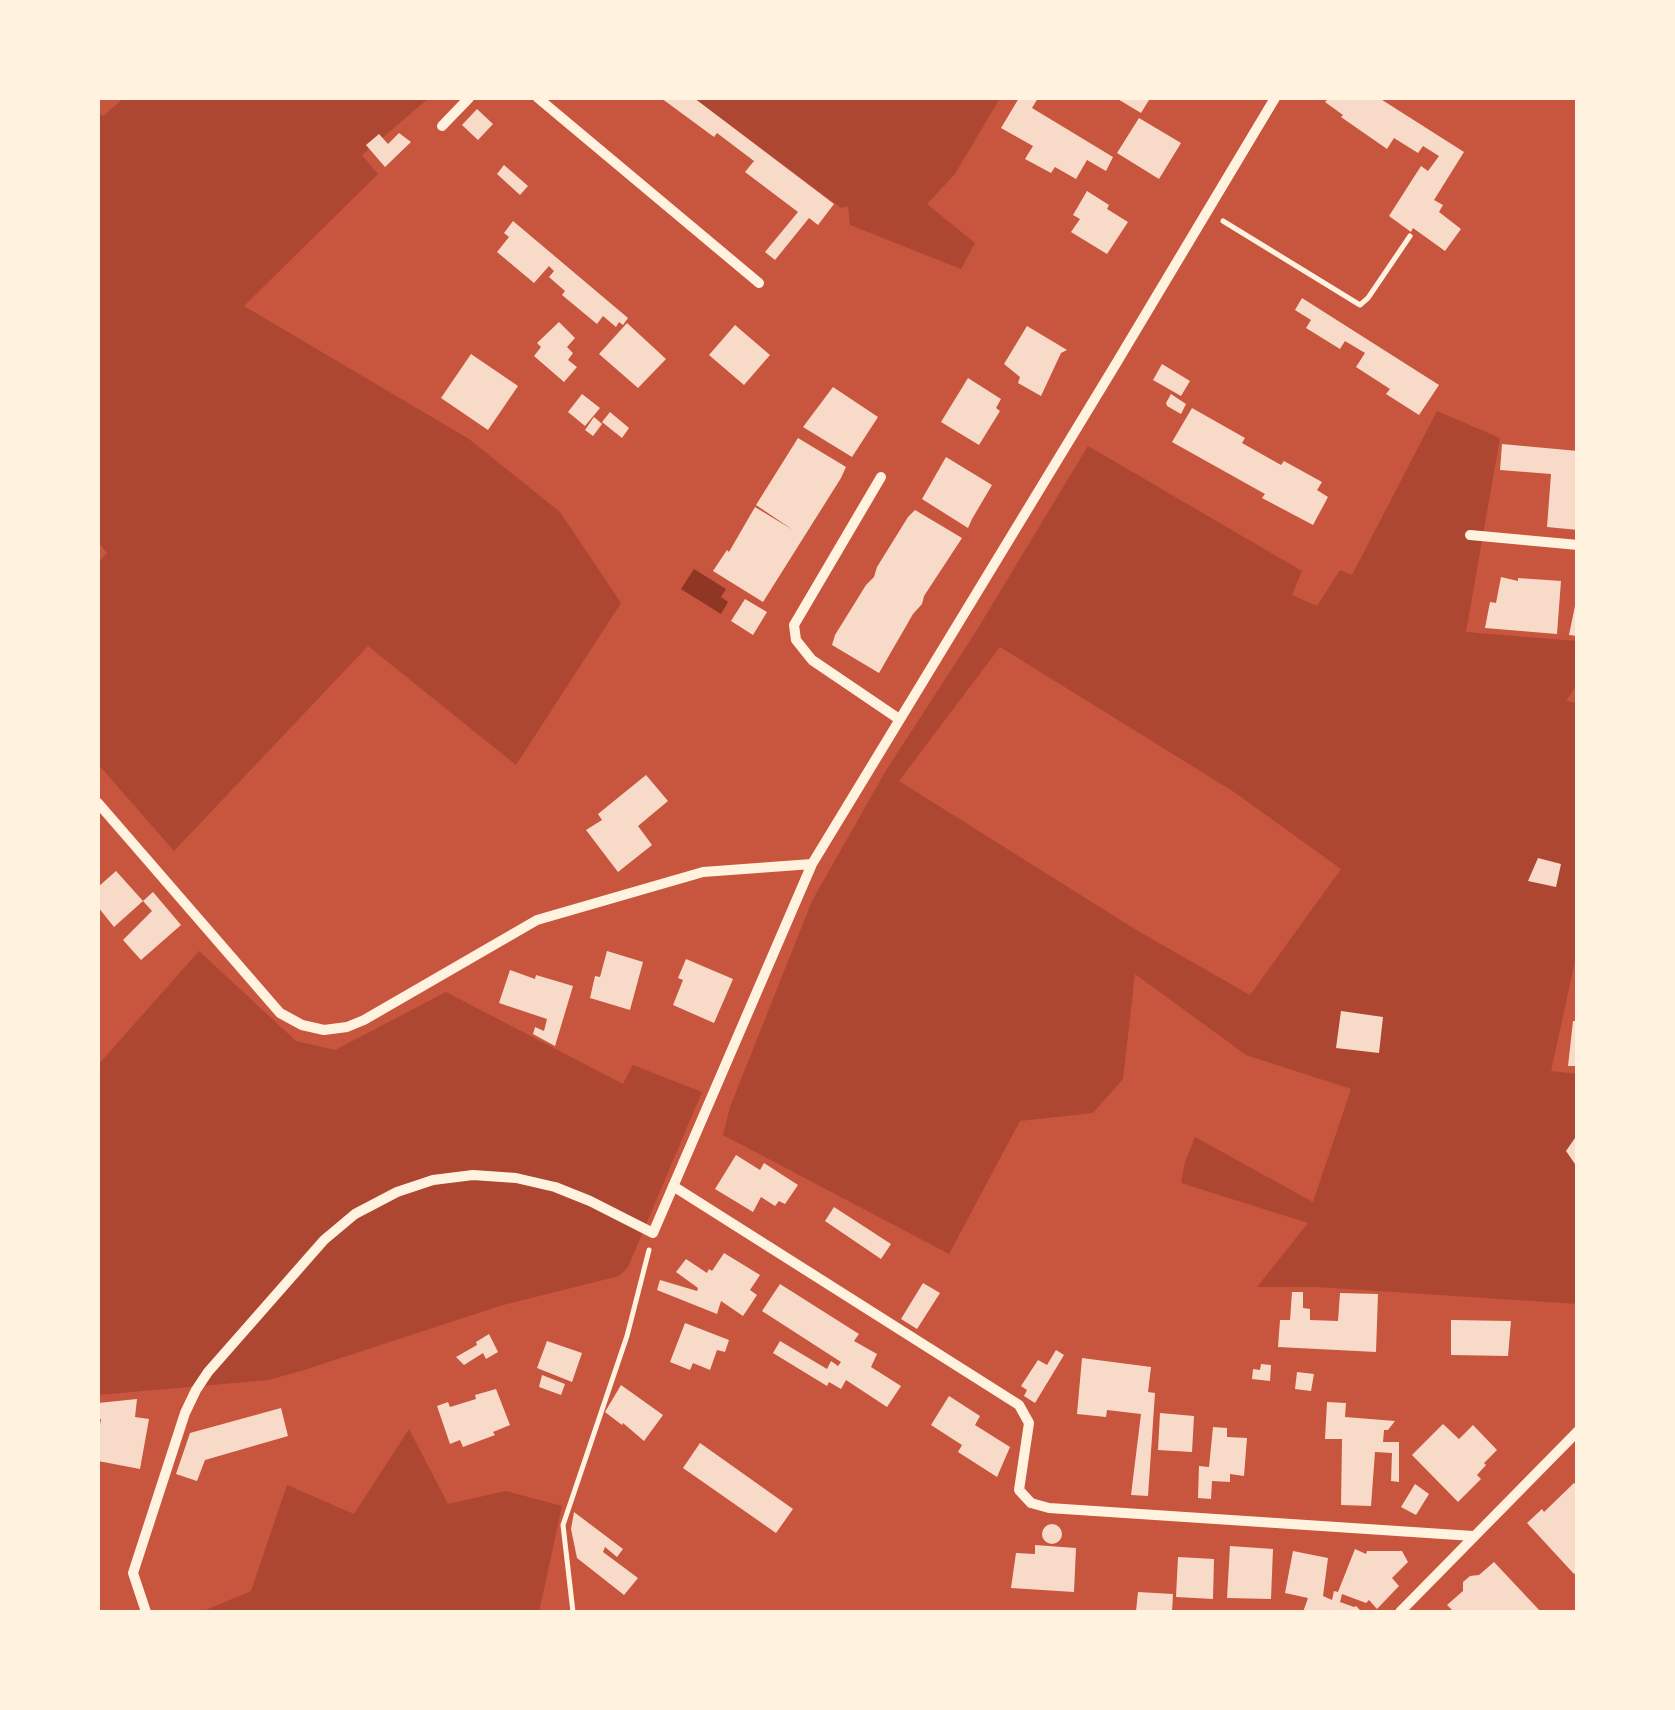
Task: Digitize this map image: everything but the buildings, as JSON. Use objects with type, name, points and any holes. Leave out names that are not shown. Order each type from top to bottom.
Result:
[{"type":"street","points":[[442,126],[469,98]]},
{"type":"street","points":[[538,98],[759,282]]},
{"type":"street","points":[[146,1612],[133,1572],[185,1412],[196,1390],[324,1240],[355,1214],[397,1192],[432,1180],[472,1175],[555,1186],[653,1233],[812,864],[1275,98]]},
{"type":"street","points":[[882,477],[794,624],[796,640],[812,660],[899,719]]},
{"type":"street","points":[[1470,534],[1578,545]]},
{"type":"street","points":[[98,803],[280,1013],[302,1026],[324,1030],[364,1020],[537,920],[703,872],[812,864]]},
{"type":"street","points":[[673,1186],[1020,1404],[1029,1423],[1019,1490],[1031,1502],[1049,1508],[1473,1536]]},
{"type":"street","points":[[1400,1612],[1578,1432]]},
{"type":"path","points":[[1207,211],[1360,305],[1410,236]]},
{"type":"path","points":[[573,1612],[563,1525],[627,1336],[653,1233]]},
{"type":"shaded area","points":[[124,98],[429,98],[362,155],[378,174],[244,306],[469,439],[560,512],[621,603],[516,765],[368,646],[174,851],[98,764],[98,563],[107,553],[98,542],[98,113],[103,116]]},
{"type":"shaded area","points":[[694,98],[1000,98],[955,174],[927,204],[975,243],[961,269],[850,225],[848,206],[841,208]]},
{"type":"shaded area","points":[[1437,411],[1500,438],[1466,632],[1577,641],[1577,685],[1566,701],[1578,703],[1577,952],[1551,1071],[1577,1074],[1577,1304],[1317,1287],[1257,1287],[1308,1223],[1181,1183],[1195,1137],[1313,1202],[1351,1089],[1246,1055],[1135,974],[1123,1079],[1093,1113],[1020,1121],[949,1254],[723,1135],[730,1107],[812,901],[885,772],[1088,446],[1302,571],[1292,595],[1317,606],[1340,570],[1352,575]],"holes":[[[1000,647],[1234,792],[1341,869],[1250,995],[1138,931],[899,781]]]},
{"type":"shaded area","points":[[694,569],[726,589],[721,597],[728,602],[721,614],[681,589]]},
{"type":"shaded area","points":[[199,951],[296,1041],[335,1050],[446,992],[623,1084],[633,1065],[702,1092],[628,1267],[619,1276],[503,1305],[268,1380],[98,1395],[98,1065]]},
{"type":"shaded area","points":[[409,1429],[448,1504],[506,1491],[562,1506],[539,1612],[201,1612],[251,1591],[287,1485],[354,1514]]}]
